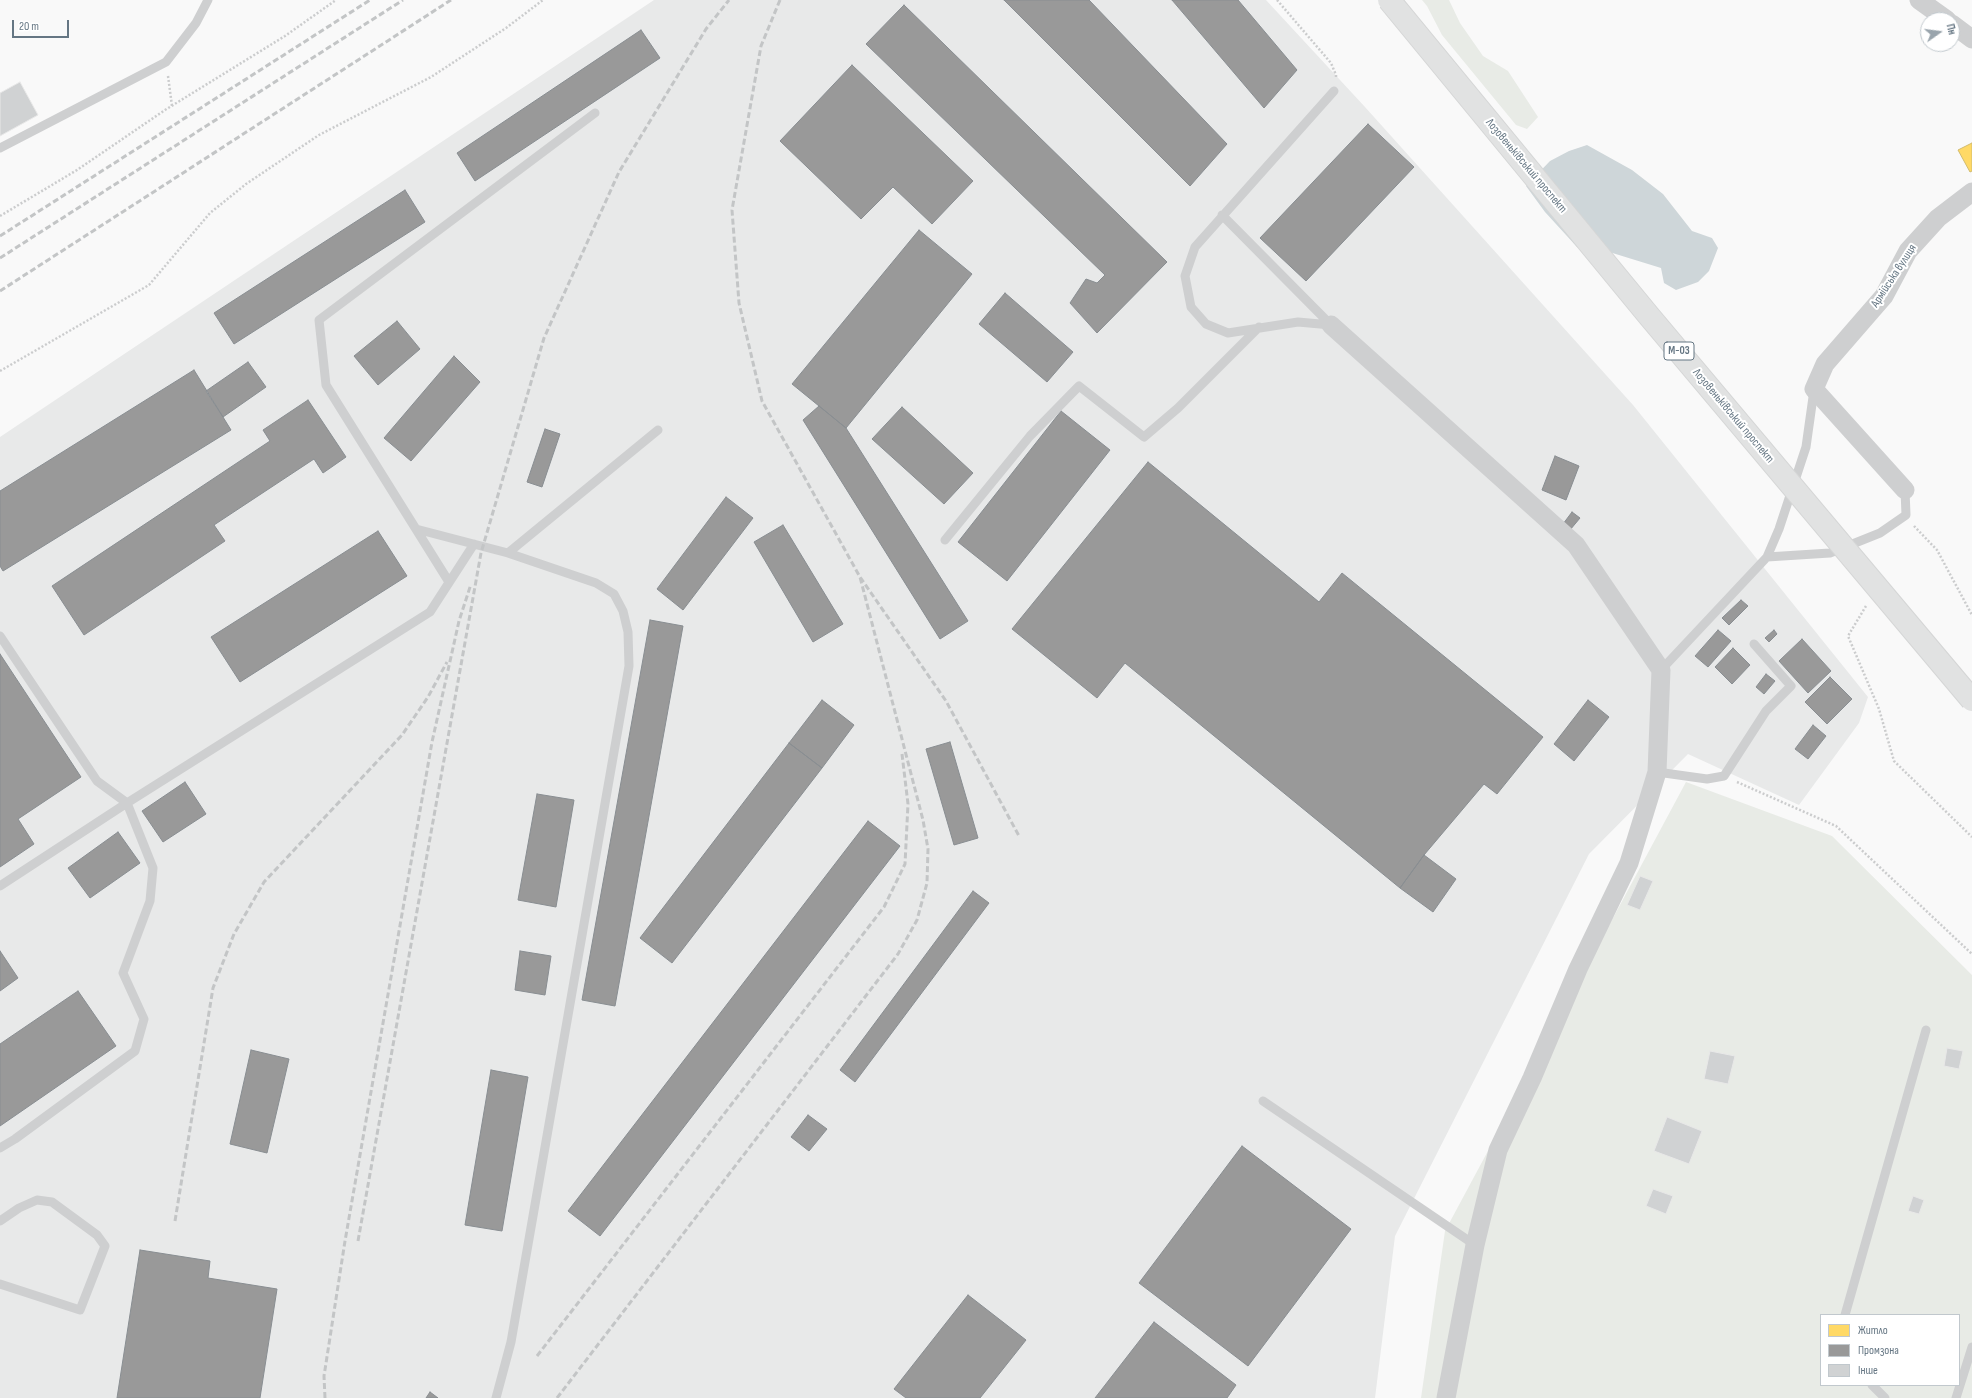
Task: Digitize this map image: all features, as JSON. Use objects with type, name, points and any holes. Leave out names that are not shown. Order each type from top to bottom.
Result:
[{"type":"highway","name":"Лозовеньківський проспект","points":[[1389,0],[1649,316],[1972,700]]},
{"type":"street","points":[[1919,0],[1936,12]]},
{"type":"street","points":[[1960,30],[1972,38]]},
{"type":"street","name":"Армійська вулиця","points":[[1814,389],[1825,364],[1884,296],[1908,251],[1938,218],[1972,192]]},
{"type":"street","points":[[1330,325],[1576,545],[1661,670],[1657,772],[1629,863],[1578,969],[1532,1078],[1498,1150],[1476,1245],[1446,1398]]},
{"type":"street","points":[[1814,389],[1905,490]]},
{"type":"lane","points":[[0,148],[166,62],[196,23],[208,0]]},
{"type":"lane","points":[[1330,325],[1298,322],[1228,333],[1206,324],[1191,307],[1185,276],[1195,247],[1334,91]]},
{"type":"lane","points":[[449,582],[326,385],[319,320],[595,113]]},
{"type":"lane","points":[[1222,215],[1330,325]]},
{"type":"lane","points":[[945,540],[1030,436],[1079,386],[1144,438],[1178,408],[1259,327]]},
{"type":"lane","points":[[1661,670],[1767,557],[1779,529],[1806,447],[1814,389]]},
{"type":"lane","points":[[508,553],[658,430]]},
{"type":"lane","points":[[1767,557],[1830,553],[1880,533],[1906,515],[1905,490]]},
{"type":"lane","points":[[416,528],[508,553],[596,583],[614,594],[623,611],[628,632],[628,666],[511,1342],[496,1398]]},
{"type":"lane","points":[[0,886],[127,803],[430,612],[474,544]]},
{"type":"lane","points":[[0,636],[97,781],[127,803],[153,868],[150,902],[123,973],[144,1019],[135,1051],[15,1139],[0,1148]]},
{"type":"lane","points":[[1657,772],[1707,779],[1724,776],[1766,711],[1791,686],[1754,644]]},
{"type":"lane","points":[[1845,1314],[1926,1030]]},
{"type":"lane","points":[[1264,1101],[1476,1245]]},
{"type":"lane","points":[[0,1221],[20,1208],[37,1200],[52,1202],[97,1235],[105,1246],[80,1310],[0,1284]]},
{"type":"lane","points":[[1960,1385],[1972,1347]]},
{"type":"lane","points":[[1873,1386],[1885,1398]]},
{"type":"lane","points":[[1956,1398],[1960,1386]]},
{"type":"path","points":[[0,216],[77,170],[172,106],[285,36],[336,0]]},
{"type":"path","points":[[0,371],[149,285],[210,213],[246,184],[319,135],[431,77],[506,28],[543,0]]},
{"type":"path","points":[[1277,0],[1331,63],[1336,75],[1334,91]]},
{"type":"path","points":[[166,62],[172,106]]},
{"type":"path","points":[[1906,515],[1917,530],[1936,550],[1972,615]]},
{"type":"path","points":[[1867,604],[1848,636],[1879,709],[1894,761],[1972,837]]},
{"type":"path","points":[[1724,776],[1836,826],[1972,954]]},
{"type":"shaded area","points":[[654,0],[1266,0],[1365,107],[1633,405],[1868,697],[1859,723],[1799,805],[1688,754],[1589,854],[1395,1236],[1375,1398],[0,1398],[0,437]]},
{"type":"shaded area","points":[[1422,0],[1449,0],[1460,23],[1483,56],[1508,71],[1538,117],[1527,129],[1516,125],[1442,35],[1427,6]]},
{"type":"shaded area","points":[[1587,145],[1632,170],[1663,194],[1692,231],[1712,238],[1718,248],[1709,271],[1698,282],[1676,290],[1664,283],[1661,268],[1606,251],[1577,247],[1545,212],[1526,186],[1550,161],[1569,151]]},
{"type":"shaded area","points":[[1686,782],[1832,836],[1972,975],[1972,1398],[1421,1398],[1445,1231]]},
{"type":"building: Житло","points":[[1972,143],[1972,171],[1970,172],[1958,150]]},
{"type":"building: Промзона","points":[[1004,0],[1089,0],[1227,144],[1190,186]]},
{"type":"building: Промзона","points":[[1172,0],[1238,0],[1297,70],[1264,108]]},
{"type":"building: Промзона","points":[[904,5],[1167,262],[1097,333],[1070,303],[1086,279],[1097,283],[1105,275],[866,44]]},
{"type":"building: Промзона","points":[[641,30],[660,58],[475,181],[457,153]]},
{"type":"building: Промзона","points":[[852,65],[973,181],[932,224],[893,187],[861,219],[780,141]]},
{"type":"building: Промзона","points":[[1368,124],[1414,167],[1306,281],[1260,238]]},
{"type":"building: Промзона","points":[[405,190],[425,222],[234,344],[214,313]]},
{"type":"building: Промзона","points":[[919,230],[972,274],[846,428],[792,384]]},
{"type":"building: Промзона","points":[[1005,293],[1073,352],[1047,382],[979,324]]},
{"type":"building: Промзона","points":[[397,321],[420,349],[378,385],[354,356]]},
{"type":"building: Промзона","points":[[454,356],[480,382],[411,461],[384,438]]},
{"type":"building: Промзона","points":[[248,362],[266,387],[223,417],[206,391]]},
{"type":"building: Промзона","points":[[194,370],[231,430],[3,571],[0,566],[0,491]]},
{"type":"building: Промзона","points":[[308,400],[346,457],[323,473],[314,459],[214,525],[225,541],[84,635],[52,586],[270,441],[263,430]]},
{"type":"building: Промзона","points":[[819,406],[846,428],[968,621],[940,639],[803,420]]},
{"type":"building: Промзона","points":[[902,407],[973,473],[944,504],[872,439]]},
{"type":"building: Промзона","points":[[1061,411],[1110,450],[1007,581],[958,542]]},
{"type":"building: Промзона","points":[[545,429],[560,434],[542,487],[527,482]]},
{"type":"building: Промзона","points":[[1555,456],[1579,466],[1566,500],[1542,490]]},
{"type":"building: Промзона","points":[[1148,462],[1319,602],[1342,573],[1543,737],[1497,794],[1484,784],[1424,855],[1400,888],[1125,663],[1097,698],[1012,629]]},
{"type":"building: Промзона","points":[[726,497],[753,518],[683,610],[657,589]]},
{"type":"building: Промзона","points":[[1572,512],[1580,518],[1570,530],[1563,524]]},
{"type":"building: Промзона","points":[[783,525],[843,624],[813,642],[754,542]]},
{"type":"building: Промзона","points":[[378,531],[407,576],[240,682],[211,637]]},
{"type":"building: Промзона","points":[[1741,600],[1748,606],[1729,625],[1722,618]]},
{"type":"building: Промзона","points":[[650,620],[683,626],[615,1006],[582,1000]]},
{"type":"building: Промзона","points":[[1718,630],[1731,641],[1708,667],[1695,656]]},
{"type":"building: Промзона","points":[[1774,630],[1777,634],[1769,642],[1765,638]]},
{"type":"building: Промзона","points":[[1802,639],[1831,671],[1808,693],[1779,661]]},
{"type":"building: Промзона","points":[[1733,648],[1750,665],[1732,684],[1715,667]]},
{"type":"building: Промзона","points":[[0,654],[81,777],[18,819],[34,844],[0,867]]},
{"type":"building: Промзона","points":[[1766,674],[1775,681],[1764,694],[1756,687]]},
{"type":"building: Промзона","points":[[1830,677],[1852,699],[1827,724],[1805,702]]},
{"type":"building: Промзона","points":[[822,700],[854,725],[822,768],[789,743]]},
{"type":"building: Промзона","points":[[1588,700],[1609,717],[1574,761],[1554,744]]},
{"type":"building: Промзона","points":[[1813,725],[1826,736],[1808,759],[1795,749]]},
{"type":"building: Промзона","points":[[950,742],[978,838],[954,845],[926,749]]},
{"type":"building: Промзона","points":[[789,743],[822,768],[672,963],[640,938]]},
{"type":"building: Промзона","points":[[185,782],[206,814],[163,842],[142,811]]},
{"type":"building: Промзона","points":[[537,794],[574,800],[556,907],[518,900]]},
{"type":"building: Промзона","points":[[868,821],[900,846],[600,1236],[568,1211]]},
{"type":"building: Промзона","points":[[118,832],[140,863],[90,898],[68,868]]},
{"type":"building: Промзона","points":[[1424,855],[1456,879],[1433,912],[1400,888]]},
{"type":"building: Промзона","points":[[973,891],[989,903],[855,1082],[840,1070]]},
{"type":"building: Промзона","points":[[0,951],[18,978],[0,991]]},
{"type":"building: Промзона","points":[[520,951],[551,956],[545,995],[515,990]]},
{"type":"building: Промзона","points":[[78,991],[116,1046],[0,1126],[0,1044]]},
{"type":"building: Промзона","points":[[251,1050],[289,1059],[267,1153],[230,1144]]},
{"type":"building: Промзона","points":[[491,1070],[528,1077],[502,1231],[465,1225]]},
{"type":"building: Промзона","points":[[808,1115],[827,1129],[809,1151],[791,1137]]},
{"type":"building: Промзона","points":[[1242,1146],[1351,1229],[1248,1366],[1139,1283]]},
{"type":"building: Промзона","points":[[140,1250],[210,1261],[208,1278],[277,1289],[260,1398],[117,1398]]},
{"type":"building: Промзона","points":[[968,1295],[1026,1340],[980,1398],[906,1398],[894,1389]]},
{"type":"building: Промзона","points":[[1154,1322],[1236,1385],[1227,1398],[1095,1398]]},
{"type":"building: Промзона","points":[[430,1392],[438,1398],[426,1398]]},
{"type":"building: Інше","points":[[20,82],[38,115],[0,136],[0,93]]},
{"type":"building: Інше","points":[[1640,876],[1653,881],[1640,910],[1627,905]]},
{"type":"building: Інше","points":[[1947,1048],[1963,1051],[1959,1069],[1944,1066]]},
{"type":"building: Інше","points":[[1710,1051],[1735,1056],[1728,1084],[1704,1079]]},
{"type":"building: Інше","points":[[1667,1117],[1702,1131],[1689,1164],[1654,1151]]},
{"type":"building: Інше","points":[[1653,1189],[1673,1196],[1666,1214],[1646,1206]]},
{"type":"building: Інше","points":[[1913,1196],[1924,1200],[1919,1214],[1908,1211]]},
{"type":"railway","points":[[0,236],[370,0]]},
{"type":"railway","points":[[0,258],[403,0]]},
{"type":"railway","points":[[0,291],[451,0]]},
{"type":"railway","points":[[358,1241],[481,553],[544,338],[619,172],[706,29],[729,0]]},
{"type":"railway","points":[[780,0],[761,46],[732,210],[739,303],[762,401],[860,577],[946,701],[1019,836]]},
{"type":"railway","points":[[557,1398],[898,954],[917,920],[927,883],[928,849],[923,820],[860,577]]},
{"type":"railway","points":[[325,1398],[324,1376],[345,1241],[432,742],[459,621],[471,584]]},
{"type":"railway","points":[[175,1221],[213,988],[234,934],[264,882],[402,735],[428,697],[447,662]]},
{"type":"railway","points":[[537,1356],[884,907],[905,864],[908,804],[902,754]]}]
